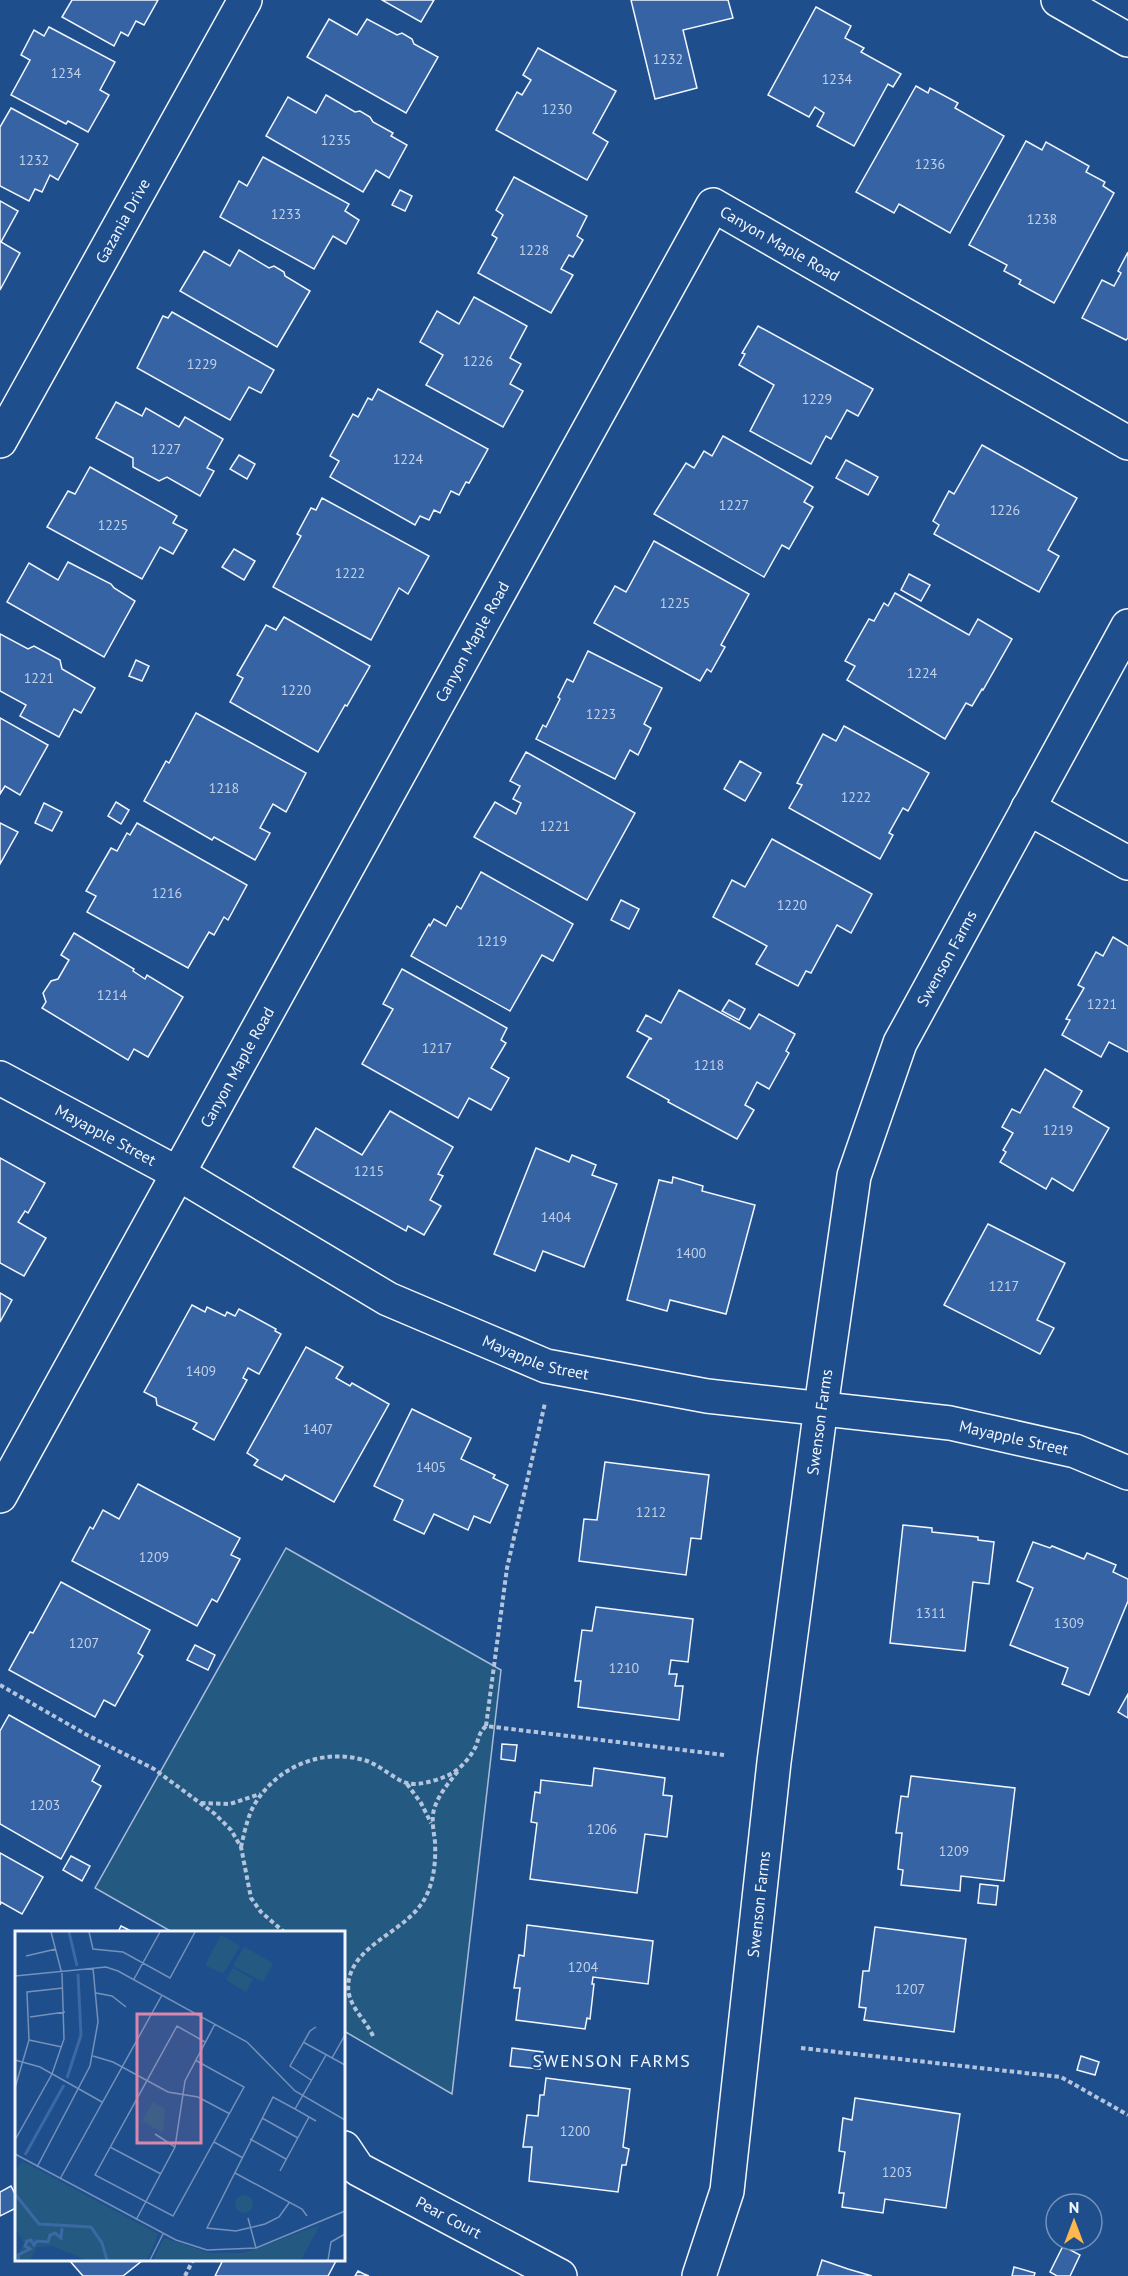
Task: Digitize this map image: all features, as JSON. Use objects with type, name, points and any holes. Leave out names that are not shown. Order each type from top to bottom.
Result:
[{"type":"street","name":"Gazania Drive","points":[[0,441],[245,0]]},
{"type":"street","points":[[1058,0],[1128,40]]},
{"type":"street","name":"Canyon Maple Road","points":[[0,1496],[154,1216],[180,1174],[713,205],[1128,443]]},
{"type":"street","name":"Swenson Farms","points":[[699,2276],[727,2191],[774,1762],[854,1176],[900,1043],[1128,626]]},
{"type":"street","points":[[1028,808],[1128,863]]},
{"type":"street","name":"Mayapple Street","points":[[0,1078],[180,1174],[388,1299],[546,1366],[707,1396],[950,1423],[1075,1451],[1128,1473]]},
{"type":"street","name":"Pear Court","points":[[345,2150],[358,2169],[560,2276]]},
{"type":"path","points":[[373,2036],[348,1995],[351,1972],[363,1954],[409,1920],[424,1900],[435,1868],[433,1815],[438,1801],[476,1746],[478,1734],[486,1726],[507,1568],[545,1403]]},
{"type":"path","points":[[0,1685],[87,1735],[154,1769],[200,1803],[231,1830],[242,1847],[251,1898],[261,1912],[283,1931]]},
{"type":"path","points":[[486,1726],[724,1755]]},
{"type":"path","points":[[242,1847],[252,1809],[271,1783],[291,1768],[320,1757],[336,1755],[378,1765],[406,1783],[426,1811],[434,1830]]},
{"type":"path","points":[[406,1783],[434,1780],[459,1770]]},
{"type":"path","points":[[200,1803],[230,1804],[261,1794]]},
{"type":"path","points":[[801,2048],[1061,2077],[1128,2115]]},
{"type":"path","points":[[185,2276],[193,2261]]},
{"type":"shaded area","points":[[286,1548],[501,1670],[452,2094],[345,2032],[345,1931],[170,1931],[95,1888]]},
{"type":"building","points":[[72,0],[158,0],[144,25],[136,21],[128,36],[121,32],[114,46],[62,17]]},
{"type":"building","points":[[382,0],[434,0],[421,22]]},
{"type":"building","points":[[631,0],[728,0],[733,18],[683,30],[697,88],[655,99]]},
{"type":"building","points":[[816,7],[851,26],[845,38],[864,48],[861,52],[901,74],[893,87],[888,84],[854,146],[817,126],[824,113],[815,107],[809,117],[768,95]]},
{"type":"building","points":[[329,19],[357,35],[367,19],[397,35],[402,33],[412,39],[414,44],[438,57],[406,113],[307,57]]},
{"type":"building","points":[[49,27],[115,62],[100,90],[109,95],[88,132],[68,121],[66,124],[11,95],[30,60],[21,55],[34,30],[44,36]]},
{"type":"building","points":[[538,48],[616,91],[593,133],[608,142],[587,180],[496,130],[517,92],[522,95],[531,80],[523,75]]},
{"type":"building","points":[[916,86],[928,93],[930,88],[958,103],[955,108],[1004,136],[950,233],[899,204],[894,213],[856,192]]},
{"type":"building","points":[[326,95],[355,112],[360,111],[370,117],[373,122],[393,133],[391,136],[407,145],[389,178],[376,170],[363,192],[266,136],[288,97],[316,113]]},
{"type":"building","points":[[11,108],[78,144],[58,180],[50,175],[42,192],[35,189],[29,201],[0,186],[0,127]]},
{"type":"building","points":[[1026,141],[1042,150],[1046,142],[1089,166],[1086,172],[1105,182],[1103,186],[1114,193],[1054,303],[1019,284],[1021,280],[1004,271],[1007,265],[969,245]]},
{"type":"building","points":[[263,157],[349,204],[345,211],[359,220],[346,244],[333,236],[314,269],[220,217],[239,181],[247,186]]},
{"type":"building","points":[[514,177],[587,216],[577,236],[583,240],[573,257],[569,255],[561,269],[573,275],[551,313],[478,273],[497,238],[492,235],[503,215],[496,210]]},
{"type":"building","points":[[400,190],[412,196],[405,211],[392,205]]},
{"type":"building","points":[[0,201],[18,211],[1,242],[20,253],[0,290]]},
{"type":"building","points":[[239,250],[269,268],[274,266],[284,272],[285,276],[310,291],[277,347],[180,291],[204,251],[230,266]]},
{"type":"building","points":[[1128,252],[1128,338],[1126,340],[1082,318],[1102,280],[1114,286],[1121,273],[1118,271]]},
{"type":"building","points":[[474,297],[527,326],[510,358],[521,364],[510,384],[523,391],[503,427],[426,385],[443,355],[420,342],[437,311],[459,324]]},
{"type":"building","points":[[172,312],[274,370],[261,393],[249,387],[230,420],[137,368],[163,316],[168,318]]},
{"type":"building","points":[[758,326],[873,389],[858,416],[847,410],[831,439],[826,436],[811,464],[750,431],[774,385],[739,365],[745,354],[742,353]]},
{"type":"building","points":[[378,389],[488,449],[469,483],[466,482],[459,495],[451,491],[440,513],[434,510],[429,520],[420,516],[415,525],[330,477],[339,461],[330,456],[353,414],[358,417],[368,398],[372,400]]},
{"type":"building","points":[[116,402],[142,416],[146,408],[179,427],[185,417],[223,439],[207,468],[214,471],[200,496],[167,477],[159,481],[133,467],[133,458],[96,438]]},
{"type":"building","points":[[723,436],[813,487],[804,502],[813,507],[789,549],[782,545],[764,577],[654,514],[686,463],[694,468],[704,451],[712,456]]},
{"type":"building","points":[[982,445],[1077,498],[1048,550],[1059,556],[1039,592],[934,534],[939,525],[933,521],[949,491],[954,494]]},
{"type":"building","points":[[239,455],[255,464],[247,479],[230,469]]},
{"type":"building","points":[[846,460],[878,477],[868,495],[836,478]]},
{"type":"building","points":[[90,467],[177,516],[173,523],[187,530],[173,554],[160,547],[142,579],[47,527],[68,491],[75,494]]},
{"type":"building","points":[[322,498],[429,556],[408,594],[399,588],[371,640],[273,587],[301,536],[297,534],[311,508],[316,510]]},
{"type":"building","points":[[654,541],[749,594],[721,645],[725,647],[711,672],[707,669],[700,681],[594,623],[615,586],[626,592]]},
{"type":"building","points":[[234,549],[255,561],[244,580],[222,567]]},
{"type":"building","points":[[68,562],[111,584],[135,601],[104,657],[7,602],[29,563],[58,580]]},
{"type":"building","points":[[909,574],[930,585],[921,601],[901,590]]},
{"type":"building","points":[[895,593],[969,635],[978,619],[1012,639],[983,690],[972,706],[966,703],[945,739],[847,680],[855,666],[845,661],[869,619],[874,621],[884,603],[888,606]]},
{"type":"building","points":[[284,617],[370,666],[318,752],[230,702],[243,678],[237,675],[266,625],[276,630]]},
{"type":"building","points":[[0,634],[28,649],[34,646],[60,660],[62,669],[95,688],[81,713],[74,709],[59,737],[20,716],[26,705],[0,691]]},
{"type":"building","points":[[588,651],[662,688],[644,724],[651,728],[638,755],[630,750],[615,779],[536,739],[543,725],[546,727],[567,679],[573,682]]},
{"type":"building","points":[[136,660],[149,666],[142,681],[129,676]]},
{"type":"building","points":[[196,713],[306,773],[286,812],[273,804],[260,828],[270,833],[255,860],[214,837],[212,840],[144,801],[166,761],[169,763]]},
{"type":"building","points":[[0,718],[48,745],[20,795],[5,786],[0,794]]},
{"type":"building","points":[[844,726],[929,773],[908,811],[903,808],[889,833],[893,835],[880,859],[789,808],[802,785],[797,783],[823,734],[836,741]]},
{"type":"building","points":[[526,752],[635,813],[587,900],[474,837],[495,802],[516,814],[521,803],[513,799],[520,786],[510,781]]},
{"type":"building","points":[[740,761],[761,773],[745,801],[724,789]]},
{"type":"building","points":[[116,802],[129,810],[121,824],[108,816]]},
{"type":"building","points":[[44,803],[62,812],[52,831],[35,823]]},
{"type":"building","points":[[0,823],[18,832],[0,864]]},
{"type":"building","points":[[137,823],[247,885],[228,920],[224,917],[214,935],[209,932],[188,968],[87,912],[96,896],[86,891],[111,848],[117,851],[127,833],[130,835]]},
{"type":"building","points":[[772,839],[872,894],[851,933],[837,925],[811,973],[806,971],[798,986],[756,964],[767,946],[713,917],[732,880],[745,887]]},
{"type":"building","points":[[481,872],[573,924],[553,961],[542,955],[510,1011],[411,956],[434,919],[446,926],[457,906],[461,909]]},
{"type":"building","points":[[621,900],[639,909],[629,929],[611,920]]},
{"type":"building","points":[[74,933],[134,969],[133,971],[145,979],[147,975],[183,997],[148,1057],[134,1049],[128,1060],[42,1008],[46,1002],[43,993],[51,981],[58,979],[69,960],[61,955]]},
{"type":"building","points":[[1113,937],[1128,946],[1128,1052],[1109,1042],[1101,1057],[1062,1035],[1070,1020],[1066,1019],[1084,988],[1078,985],[1096,952],[1103,956]]},
{"type":"building","points":[[402,969],[507,1028],[501,1040],[506,1043],[491,1068],[509,1078],[491,1110],[469,1098],[458,1118],[362,1064],[393,1009],[383,1004]]},
{"type":"building","points":[[679,990],[750,1029],[759,1014],[795,1034],[786,1051],[789,1053],[769,1089],[757,1082],[745,1105],[754,1110],[737,1139],[627,1077],[649,1039],[652,1039],[637,1031],[646,1015],[661,1023]]},
{"type":"building","points":[[729,1000],[745,1009],[739,1020],[722,1011]]},
{"type":"building","points":[[1045,1069],[1082,1091],[1073,1107],[1109,1128],[1073,1191],[1052,1178],[1046,1189],[1000,1162],[1006,1152],[1003,1150],[1013,1133],[1002,1127],[1012,1109],[1020,1113]]},
{"type":"building","points":[[390,1111],[453,1147],[438,1174],[443,1176],[430,1200],[441,1206],[424,1235],[408,1226],[406,1231],[293,1167],[316,1128],[362,1155]]},
{"type":"building","points":[[536,1148],[569,1162],[572,1155],[596,1165],[592,1175],[617,1184],[584,1267],[543,1251],[535,1271],[494,1254]]},
{"type":"building","points":[[0,1158],[45,1183],[28,1213],[25,1211],[18,1222],[46,1238],[24,1276],[0,1263]]},
{"type":"building","points":[[673,1177],[703,1186],[702,1191],[755,1205],[726,1314],[670,1300],[667,1311],[627,1300],[659,1180],[672,1183]]},
{"type":"building","points":[[988,1224],[1065,1263],[1037,1320],[1054,1328],[1040,1354],[944,1305]]},
{"type":"building","points":[[0,1293],[12,1300],[0,1322]]},
{"type":"building","points":[[192,1305],[205,1312],[207,1307],[225,1316],[227,1312],[235,1316],[239,1309],[281,1334],[259,1374],[248,1368],[243,1378],[247,1380],[214,1440],[193,1429],[197,1423],[157,1405],[156,1398],[144,1392]]},
{"type":"building","points":[[306,1347],[343,1367],[336,1378],[350,1386],[352,1383],[389,1404],[334,1502],[285,1475],[282,1480],[254,1465],[258,1460],[247,1453]]},
{"type":"building","points":[[412,1409],[471,1438],[461,1459],[495,1475],[493,1478],[508,1485],[490,1523],[474,1516],[468,1530],[434,1514],[424,1534],[394,1520],[403,1500],[374,1486]]},
{"type":"building","points":[[605,1462],[709,1475],[701,1539],[691,1538],[686,1575],[579,1561],[584,1519],[597,1520]]},
{"type":"building","points":[[138,1484],[240,1538],[231,1555],[240,1559],[217,1602],[212,1599],[197,1626],[72,1561],[90,1527],[93,1529],[103,1510],[119,1519]]},
{"type":"building","points":[[903,1525],[932,1528],[932,1532],[978,1537],[978,1540],[994,1542],[989,1584],[973,1582],[965,1651],[890,1643]]},
{"type":"building","points":[[1033,1542],[1050,1548],[1052,1546],[1084,1559],[1087,1553],[1116,1565],[1113,1572],[1128,1579],[1128,1601],[1089,1695],[1062,1684],[1068,1668],[1010,1645],[1033,1588],[1017,1581]]},
{"type":"building","points":[[61,1582],[150,1630],[138,1653],[143,1656],[115,1706],[104,1700],[95,1717],[9,1670],[30,1632],[33,1633]]},
{"type":"building","points":[[596,1607],[693,1619],[688,1662],[671,1660],[669,1674],[677,1674],[675,1686],[683,1686],[679,1720],[578,1707],[581,1681],[575,1681],[582,1630],[592,1631]]},
{"type":"building","points":[[195,1645],[215,1655],[208,1670],[187,1660]]},
{"type":"building","points":[[1128,1694],[1128,1718],[1118,1712]]},
{"type":"building","points":[[9,1715],[100,1766],[92,1781],[101,1786],[61,1859],[0,1824],[0,1731]]},
{"type":"building","points":[[502,1744],[517,1745],[515,1761],[501,1759]]},
{"type":"building","points":[[594,1768],[665,1778],[663,1795],[672,1796],[667,1837],[645,1834],[637,1893],[530,1879],[537,1823],[531,1822],[535,1792],[540,1793],[541,1780],[592,1786]]},
{"type":"building","points":[[911,1776],[1015,1788],[1004,1881],[961,1876],[960,1891],[901,1885],[903,1870],[898,1869],[902,1833],[896,1833],[901,1796],[908,1797]]},
{"type":"building","points":[[0,1853],[43,1877],[22,1914],[1,1902],[0,1905]]},
{"type":"building","points":[[71,1856],[90,1866],[82,1881],[63,1870]]},
{"type":"building","points":[[980,1884],[998,1886],[996,1905],[978,1903]]},
{"type":"building","points":[[527,1925],[653,1941],[648,1984],[593,1977],[590,2019],[587,2018],[585,2029],[516,2020],[520,1988],[514,1988],[519,1955],[524,1956]]},
{"type":"building","points":[[121,1926],[131,1931],[118,1931]]},
{"type":"building","points":[[875,1927],[966,1939],[954,2032],[864,2020],[866,2008],[859,2007],[863,1971],[869,1971]]},
{"type":"building","points":[[512,2048],[543,2052],[540,2069],[510,2066]]},
{"type":"building","points":[[1081,2056],[1099,2062],[1095,2075],[1077,2070]]},
{"type":"building","points":[[546,2078],[630,2089],[623,2147],[629,2149],[626,2165],[622,2165],[618,2192],[529,2181],[532,2147],[523,2147],[527,2115],[538,2116],[540,2095],[544,2095]]},
{"type":"building","points":[[855,2098],[960,2114],[946,2208],[885,2199],[883,2213],[842,2207],[844,2193],[839,2193],[845,2152],[839,2151],[843,2118],[852,2120]]},
{"type":"building","points":[[11,2186],[15,2194],[15,2208],[0,2216],[0,2192]]},
{"type":"building","points":[[1060,2252],[1074,2252],[1080,2255],[1070,2276],[1057,2276],[1050,2272]]},
{"type":"building","points":[[822,2260],[848,2269],[872,2276],[817,2276]]},
{"type":"building","points":[[70,2261],[142,2261],[123,2276],[83,2276]]},
{"type":"building","points":[[222,2261],[336,2261],[328,2276],[215,2276]]},
{"type":"building","points":[[1014,2267],[1035,2273],[1034,2276],[1012,2276]]},
{"type":"building","points":[[358,2271],[364,2274],[369,2276],[355,2276]]},
{"type":"district","name":"SWENSON FARMS","points":[[612,2061]]}]
